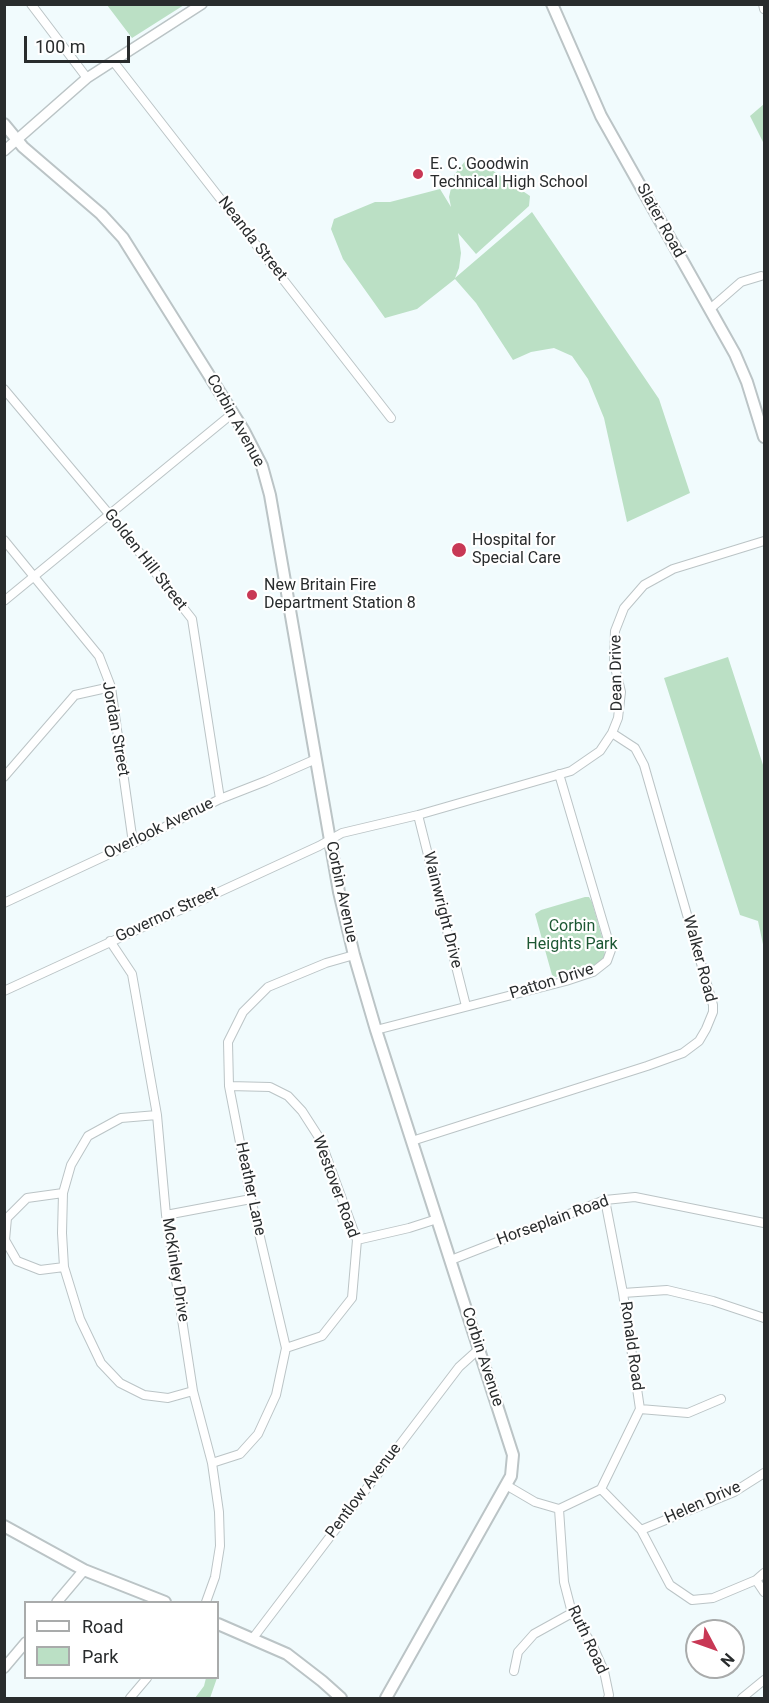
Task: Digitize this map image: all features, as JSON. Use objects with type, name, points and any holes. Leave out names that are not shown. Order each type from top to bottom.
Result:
[{"type":"main road","name":"Slater Road","points":[[552,4],[601,116],[741,367],[764,433]]},
{"type":"main road","name":"Corbin Avenue","points":[[4,124],[17,140],[116,230],[256,453],[270,495],[330,840],[354,955],[513,1455],[513,1469],[506,1485],[386,1698]]},
{"type":"main road","points":[[4,1526],[84,1570],[162,1601]]},
{"type":"main road","points":[[219,1624],[287,1654],[341,1698]]},
{"type":"street","points":[[31,4],[87,78]]},
{"type":"street","points":[[4,151],[87,78],[202,4]]},
{"type":"street","points":[[763,4],[765,9]]},
{"type":"street","name":"Neanda Street","points":[[113,60],[391,418]]},
{"type":"street","points":[[710,309],[741,282],[761,276]]},
{"type":"street","name":"Golden Hill Street","points":[[4,389],[109,514],[192,619],[220,799]]},
{"type":"street","points":[[4,601],[233,413]]},
{"type":"street","name":"Jordan Street","points":[[4,540],[99,656],[111,687],[133,843]]},
{"type":"street","name":"Dean Drive","points":[[330,840],[342,833],[418,815],[571,771],[590,759],[604,746],[618,718],[621,699],[614,663],[615,631],[624,608],[644,585],[673,569],[765,541]]},
{"type":"street","points":[[4,777],[75,695],[111,687]]},
{"type":"street","name":"Walker Road","points":[[412,1141],[638,1070],[683,1053],[699,1041],[706,1029],[711,1017],[712,1005],[646,772],[635,748],[612,733]]},
{"type":"street","name":"Overlook Avenue","points":[[4,903],[133,843],[220,799],[266,782],[316,759]]},
{"type":"street","name":"Patton Drive","points":[[376,1030],[584,976],[602,966],[609,956],[609,943],[559,774]]},
{"type":"street","name":"Wainwright Drive","points":[[418,815],[466,1006]]},
{"type":"street","name":"Governor Street","points":[[4,991],[330,840]]},
{"type":"street","name":"McKinley Drive","points":[[110,942],[132,974],[157,1114],[166,1215],[193,1391],[212,1463],[219,1512],[220,1546],[215,1577],[206,1601]]},
{"type":"street","name":"Heather Lane","points":[[212,1463],[240,1454],[258,1434],[276,1395],[286,1348],[251,1199],[229,1086],[228,1042],[243,1012],[268,987],[326,963],[354,955]]},
{"type":"street","name":"Westover Road","points":[[229,1086],[270,1087],[288,1096],[302,1111],[320,1139],[357,1240],[352,1298],[322,1336],[286,1348]]},
{"type":"street","points":[[157,1114],[121,1118],[88,1136],[71,1165],[63,1193],[64,1267],[80,1319],[101,1363],[120,1383],[144,1395],[168,1398],[193,1391]]},
{"type":"street","points":[[63,1193],[27,1198],[8,1218],[5,1240],[17,1261],[40,1270],[64,1267]]},
{"type":"street","name":"Horseplain Road","points":[[451,1260],[605,1200],[635,1197],[765,1223]]},
{"type":"street","points":[[166,1215],[251,1199]]},
{"type":"street","name":"Ronald Road","points":[[601,1489],[640,1408],[623,1293],[605,1200]]},
{"type":"street","points":[[357,1240],[437,1219]]},
{"type":"street","points":[[623,1293],[667,1290],[713,1300],[765,1318]]},
{"type":"street","name":"Pentlow Avenue","points":[[253,1638],[459,1366],[479,1349]]},
{"type":"street","points":[[640,1408],[688,1413],[721,1399]]},
{"type":"street","name":"Helen Drive","points":[[641,1530],[734,1492],[765,1473]]},
{"type":"street","points":[[506,1485],[535,1502],[559,1509],[601,1489],[641,1530],[670,1585],[692,1600],[713,1598],[765,1574]]},
{"type":"street","name":"Ruth Road","points":[[559,1509],[564,1582],[572,1612],[593,1646],[604,1671],[608,1698]]},
{"type":"street","points":[[58,1601],[84,1570]]},
{"type":"street","points":[[756,1580],[765,1592]]},
{"type":"street","points":[[514,1671],[518,1652],[534,1634],[572,1612]]},
{"type":"street","points":[[4,1668],[24,1644]]},
{"type":"street","points":[[130,1698],[145,1679]]},
{"type":"street","points":[[742,1698],[765,1680]]},
{"type":"green space","points":[[107,5],[184,5],[132,38]]},
{"type":"green space","points":[[764,104],[764,144],[750,116]]},
{"type":"green space","points":[[470,155],[530,196],[529,206],[476,254],[458,233],[461,253],[455,278],[532,212],[659,399],[690,493],[627,522],[604,418],[588,379],[572,356],[554,348],[531,352],[513,360],[476,303],[455,279],[417,309],[385,318],[343,259],[331,229],[334,219],[375,202],[390,202],[440,189],[451,207],[449,197],[454,175]]},
{"type":"green space","points":[[728,657],[764,768],[764,949],[758,921],[740,915],[664,678]]},
{"type":"green space","name":"Corbin Heights Park","points":[[589,897],[592,902],[604,944],[605,957],[594,968],[555,977],[552,975],[535,914],[541,910]]},
{"type":"green space","points":[[206,1679],[217,1679],[210,1698],[195,1698],[204,1686]]},
{"type":"place","name":"E. C. Goodwin Technical High School","points":[[418,174]]},
{"type":"place","name":"Hospital for Special Care","points":[[459,550]]},
{"type":"place","name":"New Britain Fire Department Station 8","points":[[252,595]]}]
